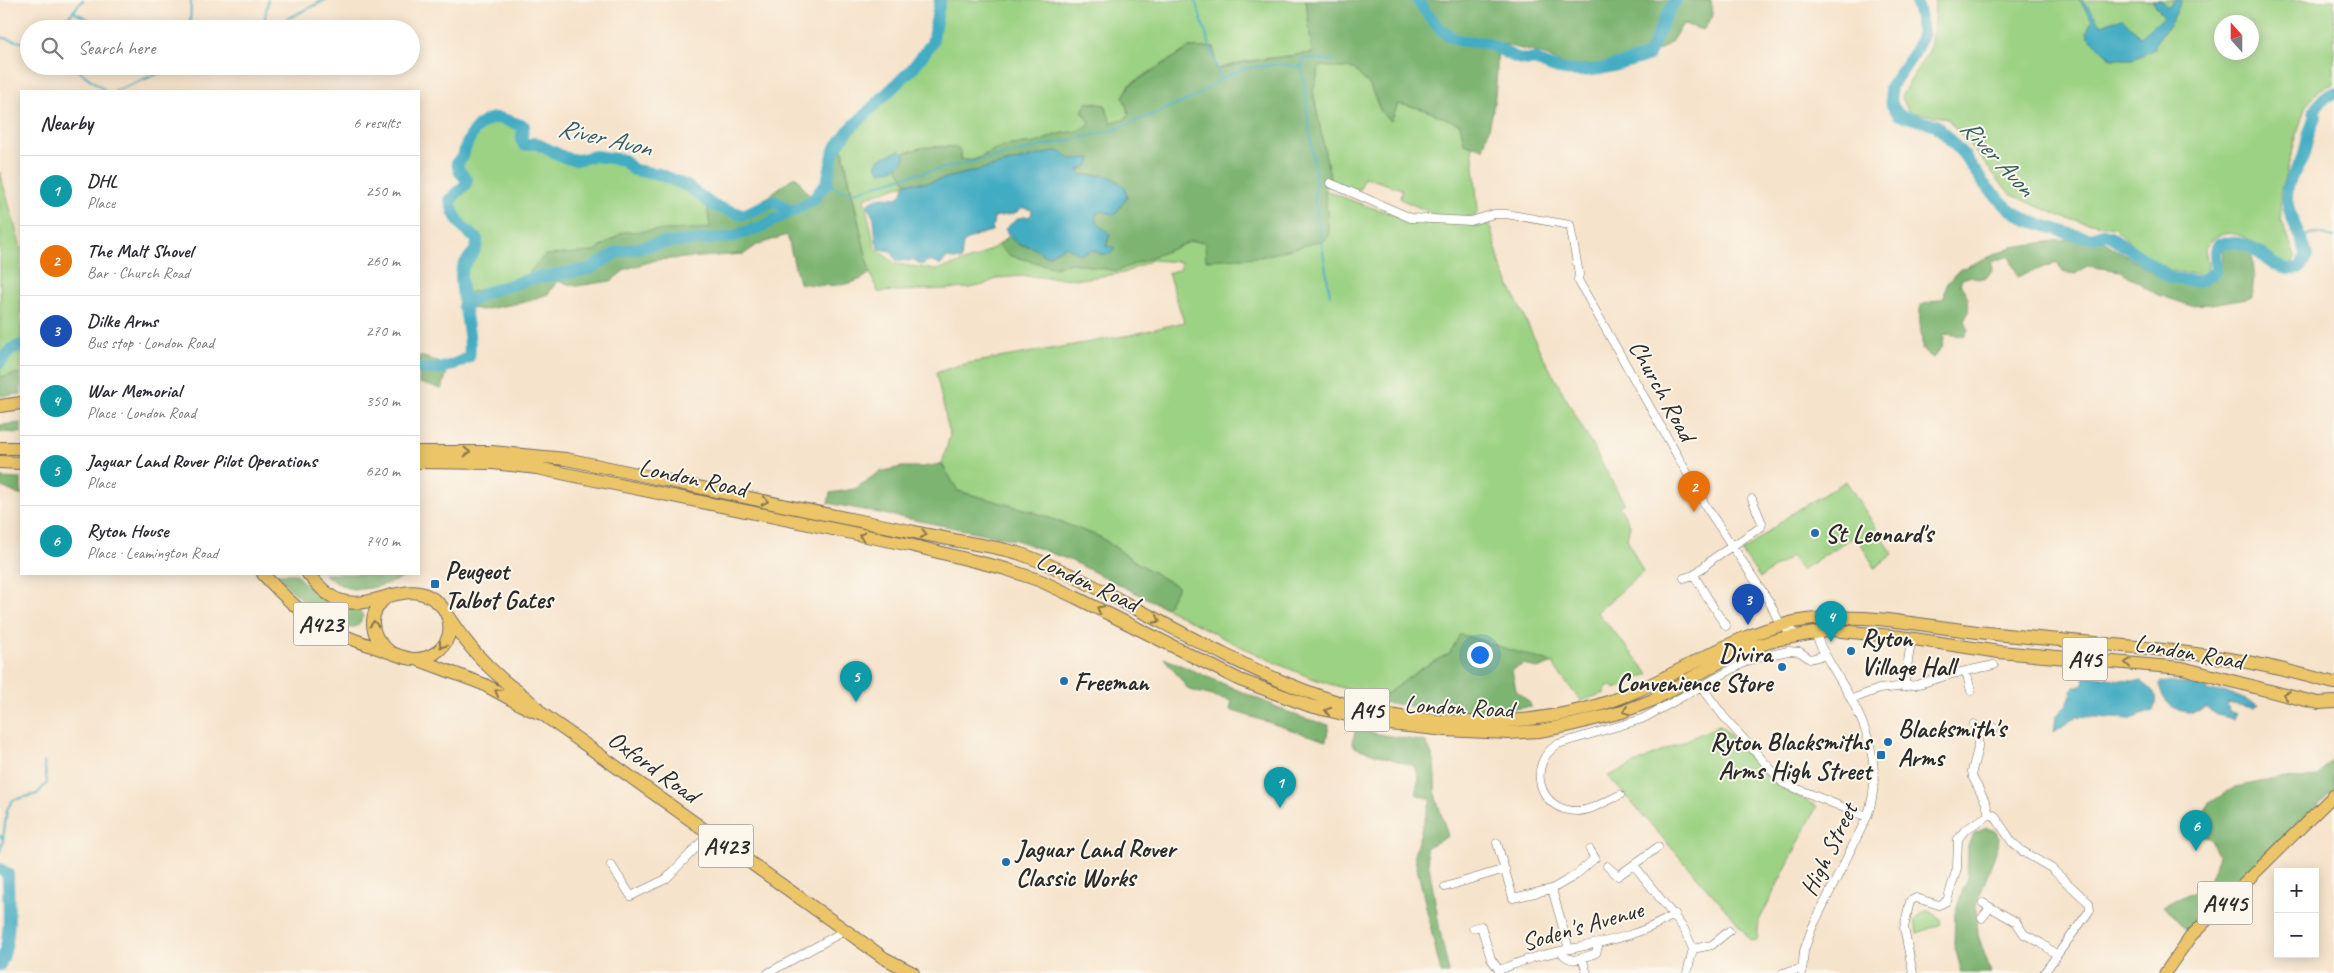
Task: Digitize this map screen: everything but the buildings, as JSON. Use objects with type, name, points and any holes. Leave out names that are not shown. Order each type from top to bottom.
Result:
[{"type":"highway","points":[[0,406],[20,403]]},
{"type":"highway","points":[[0,448],[20,448]]},
{"type":"highway","name":"London Road","points":[[420,452],[492,452],[566,459],[1015,552],[1086,583],[1248,667],[1319,698],[1348,706],[1417,719],[1450,722],[1508,721],[1538,718],[1603,704],[1646,687],[1735,640],[1807,620],[1839,618],[1907,622],[1971,632],[2237,660],[2334,683]]},
{"type":"highway","points":[[0,462],[20,463]]},
{"type":"highway","name":"London Road","points":[[420,462],[493,463],[537,468],[970,558],[1041,581],[1240,680],[1310,706],[1349,717],[1389,724],[1446,730],[1508,733],[1539,731],[1571,725],[1605,718],[1637,706],[1740,651],[1815,632],[1847,631],[1999,652],[2182,668],[2302,700],[2319,703],[2334,702]]},
{"type":"highway","points":[[420,468],[453,462]]},
{"type":"highway","name":"A423","points":[[264,575],[305,614],[331,630],[390,652]]},
{"type":"highway","name":"A423","points":[[309,575],[321,588],[339,600],[366,602],[388,596]]},
{"type":"highway","points":[[398,592],[409,592],[437,602],[447,615],[449,631],[443,646],[432,655],[416,659],[390,652],[377,640],[372,626],[372,620],[378,605],[388,596],[398,592]]},
{"type":"highway","name":"Oxford Road","points":[[447,615],[459,634],[484,663],[534,703],[541,713],[884,958],[913,973]]},
{"type":"highway","name":"Oxford Road","points":[[416,659],[477,681],[529,710],[541,713]]},
{"type":"main road","name":"A445","points":[[2165,973],[2190,936],[2334,795]]},
{"type":"street","name":"Church Road","points":[[1330,183],[1412,218],[1471,221],[1494,214],[1506,214],[1570,225],[1579,274],[1578,280],[1688,478],[1770,603],[1781,626]]},
{"type":"street","points":[[1684,578],[1694,575],[1732,546],[1761,528],[1762,523],[1752,499]]},
{"type":"street","points":[[1694,575],[1726,626]]},
{"type":"street","points":[[1781,626],[1799,635]]},
{"type":"street","name":"High Street","points":[[1802,971],[1804,950],[1812,928],[1868,817],[1874,797],[1873,763],[1862,718],[1825,655],[1815,632]]},
{"type":"street","points":[[1904,687],[1910,648]]},
{"type":"street","points":[[1620,795],[1582,811],[1559,808],[1546,796],[1542,786],[1539,772],[1543,758],[1549,750],[1558,744],[1642,720],[1738,664],[1765,655],[1788,651],[1800,652],[1810,659],[1825,655]]},
{"type":"street","points":[[1852,699],[1880,689],[1904,687],[1994,665]]},
{"type":"street","points":[[1966,671],[1971,691]]},
{"type":"street","points":[[1701,686],[1724,717],[1783,783],[1868,817]]},
{"type":"street","points":[[1974,724],[1978,748],[1972,778],[1986,803],[1989,815]]},
{"type":"street","points":[[1977,733],[1994,728]]},
{"type":"street","points":[[1913,973],[1904,928],[1910,901],[1916,898],[1939,905],[1947,901],[1957,868],[1958,839],[1965,830],[1989,815],[1994,815],[1997,818],[2012,842],[2022,851],[2051,868],[2089,903],[2090,910],[2044,973]]},
{"type":"street","points":[[611,865],[631,896],[666,879],[709,834]]},
{"type":"street","points":[[1497,843],[1513,898],[1552,890],[1576,875],[1594,858],[1590,850]]},
{"type":"street","points":[[1607,866],[1618,876],[1658,847]]},
{"type":"street","points":[[1634,865],[1675,914],[1684,929],[1692,949],[1687,973]]},
{"type":"street","points":[[1445,887],[1505,869]]},
{"type":"street","points":[[1552,890],[1565,950],[1565,958],[1570,960],[1596,953],[1599,943]]},
{"type":"street","points":[[1983,903],[2016,922],[2024,934],[2041,942],[2056,955]]},
{"type":"street","points":[[1982,918],[1990,908]]},
{"type":"street","name":"Soden's Avenue","points":[[1477,927],[1499,972],[1537,956],[1629,936],[1660,923],[1675,914]]},
{"type":"street","points":[[768,973],[837,935],[843,928]]},
{"type":"street","points":[[1692,949],[1712,945],[1729,931]]},
{"type":"street","points":[[1582,958],[1587,973]]},
{"type":"street","points":[[1783,973],[1802,971]]},
{"type":"green space","points":[[940,0],[1306,0],[1312,53],[1246,61],[1216,69],[1214,47],[1189,48],[1130,84],[1123,97],[1129,115],[1125,120],[1110,122],[1106,106],[1087,102],[1090,122],[1083,130],[1059,134],[1037,143],[1002,146],[972,161],[961,159],[961,153],[956,147],[941,146],[907,151],[898,167],[906,183],[864,198],[875,248],[896,264],[937,270],[976,258],[998,245],[1008,255],[1053,267],[1072,263],[1117,271],[1192,241],[1329,236],[1325,190],[1411,220],[1488,218],[1501,267],[1541,353],[1624,503],[1619,506],[1630,525],[1627,538],[1643,572],[1597,612],[1649,674],[1615,689],[1611,685],[1606,687],[1605,693],[1581,701],[1557,671],[1553,663],[1450,653],[1422,668],[1384,696],[1381,702],[1290,669],[1166,608],[1178,587],[1139,564],[1100,537],[1031,511],[958,491],[942,464],[950,435],[936,373],[959,365],[1130,335],[1184,322],[1168,273],[1180,269],[1181,262],[1152,260],[1124,273],[1080,279],[1024,276],[998,278],[983,285],[969,288],[878,292],[870,273],[843,150],[834,150],[848,131],[912,69],[932,43]]},
{"type":"green space","points":[[1306,0],[1711,0],[1713,16],[1703,30],[1683,24],[1671,42],[1660,50],[1617,63],[1565,66],[1542,54],[1497,43],[1495,97],[1483,149],[1464,143],[1460,124],[1420,108],[1398,104],[1391,121],[1381,112],[1370,86],[1354,69],[1320,66],[1313,91],[1330,178],[1325,190],[1329,236],[1325,240],[1261,257],[1206,260],[1205,242],[1192,241],[1117,271],[1072,263],[1053,267],[1008,255],[998,245],[1009,236],[1018,244],[1032,247],[1044,255],[1051,255],[1065,246],[1080,254],[1092,250],[1101,255],[1108,247],[1106,247],[1110,234],[1099,225],[1095,218],[1097,213],[1103,211],[1115,214],[1127,197],[1120,184],[1110,177],[1103,175],[1081,175],[1078,171],[1089,165],[1091,158],[1070,159],[1063,153],[1056,151],[926,183],[906,183],[897,167],[905,158],[905,153],[923,147],[956,147],[961,153],[961,159],[974,160],[1005,146],[1036,143],[1058,134],[1079,130],[1090,122],[1082,111],[1087,102],[1105,105],[1111,122],[1124,120],[1129,114],[1123,97],[1130,85],[1189,48],[1214,47],[1216,70],[1245,62],[1312,53]]},
{"type":"green space","points":[[1935,0],[2334,0],[2334,84],[2320,89],[2305,107],[2280,193],[2281,219],[2296,258],[2290,266],[2248,239],[2226,234],[2216,238],[2205,248],[2208,267],[2204,275],[2172,271],[2140,252],[2114,227],[2067,219],[2010,194],[1947,118],[1909,112],[1901,96],[1929,51],[1934,27]]},
{"type":"green space","points":[[1320,66],[1354,69],[1370,86],[1381,112],[1391,121],[1398,104],[1420,108],[1460,124],[1464,143],[1472,145],[1478,210],[1475,216],[1444,218],[1440,214],[1436,215],[1400,199],[1402,189],[1364,177],[1360,190],[1327,184],[1330,178],[1313,91]]},
{"type":"green space","points":[[497,118],[524,126],[521,140],[524,145],[535,143],[566,158],[577,160],[595,156],[623,160],[634,170],[659,174],[687,186],[714,206],[743,215],[775,201],[789,211],[663,243],[463,306],[462,271],[465,262],[476,247],[477,239],[459,222],[450,200],[467,181],[459,171],[457,162],[462,156],[467,142],[481,126]]},
{"type":"green space","points":[[834,150],[842,150],[870,273],[855,282],[836,285],[799,283],[787,235],[757,245],[744,254],[656,260],[626,269],[611,281],[576,286],[557,281],[548,294],[525,302],[482,310],[463,306],[462,295],[528,274],[545,255],[593,252],[623,232],[710,228],[707,204],[743,215],[795,176],[813,200],[827,182]]},
{"type":"green space","points":[[0,172],[20,244],[20,373],[0,377]]},
{"type":"green space","points":[[2069,239],[2090,242],[2100,239],[2169,283],[2204,286],[2218,274],[2222,266],[2222,248],[2236,246],[2252,253],[2254,272],[2252,297],[2211,304],[2189,305],[2156,294],[2121,271],[2087,266],[2075,274],[2063,272],[2057,262],[2018,277],[2009,256],[1991,262],[1992,270],[1987,277],[1977,279],[1972,276],[1962,279],[1960,284],[1966,292],[1969,307],[1964,321],[1968,329],[1965,336],[1945,334],[1942,347],[1933,358],[1922,350],[1921,305],[1944,298],[1947,283],[1959,270],[2012,247]]},
{"type":"green space","points":[[420,356],[436,361],[448,368],[442,389],[420,383]]},
{"type":"green space","points":[[20,373],[20,394],[0,396],[0,377]]},
{"type":"green space","points":[[20,423],[20,433],[0,432],[0,425]]},
{"type":"green space","points":[[942,464],[958,491],[1031,511],[1100,537],[1139,564],[1178,587],[1166,608],[1072,561],[1016,540],[828,503],[830,493],[855,489],[879,472],[902,467]]},
{"type":"green space","points":[[0,478],[20,479],[20,496],[0,486]]},
{"type":"green space","points":[[1846,481],[1893,554],[1875,568],[1856,535],[1801,570],[1791,556],[1760,578],[1742,552],[1791,514]]},
{"type":"green space","points":[[277,575],[297,575],[318,595],[352,606],[363,615],[357,626],[347,628],[334,623],[320,614]]},
{"type":"green space","points":[[326,575],[410,575],[377,587],[362,589],[351,589]]},
{"type":"green space","points":[[1460,634],[1553,663],[1538,669],[1524,664],[1512,670],[1516,690],[1530,703],[1531,707],[1486,711],[1439,710],[1381,702],[1384,696],[1422,668],[1450,653]]},
{"type":"green space","points":[[1164,658],[1300,717],[1329,725],[1326,741],[1230,710],[1232,701],[1189,690]]},
{"type":"green space","points":[[1720,725],[1780,788],[1817,806],[1759,921],[1757,940],[1751,941],[1735,920],[1608,776]]},
{"type":"green space","points":[[1356,730],[1426,742],[1434,760],[1436,798],[1448,836],[1426,848],[1449,973],[1441,973],[1414,854],[1431,799],[1415,794],[1419,778],[1414,766],[1356,748],[1352,742]]},
{"type":"green space","points":[[2334,758],[2334,789],[2187,931],[2164,906],[2208,884],[2215,868],[2218,855],[2211,840],[2197,830],[2208,804],[2235,787],[2280,778],[2302,779],[2316,776]]},
{"type":"green space","points":[[1987,828],[1995,831],[1999,838],[1998,846],[1976,906],[1978,935],[1991,973],[1962,973],[1954,944],[1955,913],[1967,878],[1968,845],[1974,833]]},
{"type":"green space","points":[[1928,910],[1941,920],[1941,924],[1918,933],[1914,921],[1920,914]]},
{"type":"water","points":[[2079,0],[2089,8],[2102,25],[2114,20],[2123,19],[2141,37],[2164,17],[2152,0],[2161,0],[2168,7],[2175,0],[2182,0],[2172,21],[2155,43],[2155,49],[2133,59],[2111,59],[2088,36],[2087,31],[2092,20]]},
{"type":"water","points":[[900,150],[905,153],[903,161],[893,169],[880,172],[876,166],[879,159]]},
{"type":"water","points":[[1056,151],[1063,153],[1070,159],[1091,158],[1089,165],[1078,170],[1081,175],[1109,176],[1125,187],[1127,197],[1115,215],[1103,211],[1097,213],[1095,218],[1099,225],[1110,234],[1106,246],[1114,247],[1114,251],[1111,253],[1103,254],[1092,250],[1080,254],[1065,246],[1047,256],[1032,247],[1018,244],[1009,236],[1005,229],[1018,218],[1031,216],[1032,210],[1023,208],[1013,214],[994,217],[992,231],[977,235],[963,243],[961,260],[946,258],[941,265],[928,261],[921,265],[913,259],[910,261],[896,260],[891,251],[879,249],[876,242],[874,219],[867,205],[870,202],[881,197],[897,198],[902,193],[905,183],[926,183]]},
{"type":"water","points":[[2085,675],[2141,681],[2154,693],[2153,711],[2130,719],[2077,716],[2054,732],[2056,716],[2067,705],[2074,687],[2084,684]]},
{"type":"water","points":[[2160,682],[2200,685],[2207,688],[2208,692],[2224,691],[2258,705],[2254,708],[2227,703],[2229,711],[2236,714],[2234,719],[2217,715],[2207,708],[2185,712],[2169,704],[2162,694]]},
{"type":"waterway","points":[[66,20],[83,0]]},
{"type":"waterway","points":[[190,20],[191,0]]},
{"type":"waterway","points":[[265,20],[268,0]]},
{"type":"waterway","points":[[285,20],[325,0]]},
{"type":"waterway","name":"River Avon","points":[[463,306],[487,292],[535,278],[590,269],[618,252],[662,243],[731,237],[761,227],[813,200],[827,182],[834,150],[848,131],[912,69],[932,43],[940,0]]},
{"type":"waterway","points":[[1195,0],[1221,80]]},
{"type":"waterway","name":"River Avon","points":[[1417,0],[1439,27],[1455,39],[1486,43],[1522,59],[1536,59],[1562,70],[1577,71],[1607,68],[1649,55],[1665,18],[1676,0]]},
{"type":"waterway","name":"River Avon","points":[[1916,0],[1923,33],[1914,54],[1890,88],[1892,105],[1899,115],[1936,125],[1964,155],[1984,184],[2008,208],[2027,220],[2074,235],[2092,238],[2103,234],[2110,236],[2171,278],[2200,282],[2216,271],[2215,251],[2219,244],[2232,242],[2243,244],[2253,249],[2277,265],[2287,269],[2299,269],[2307,256],[2289,209],[2288,189],[2291,178],[2303,157],[2310,130],[2316,117],[2314,110],[2326,97],[2334,93]]},
{"type":"waterway","points":[[74,12],[90,20]]},
{"type":"waterway","points":[[0,37],[20,42]]},
{"type":"waterway","points":[[827,182],[838,190],[855,192],[907,176],[1112,131],[1193,98],[1226,76],[1246,68],[1279,64],[1302,67],[1303,58],[1333,61]]},
{"type":"waterway","points":[[1302,67],[1316,182],[1314,197],[1330,295]]},
{"type":"waterway","points":[[84,75],[105,90]]},
{"type":"waterway","points":[[117,90],[155,75]]},
{"type":"waterway","name":"River Avon","points":[[420,368],[445,367],[469,357],[470,348],[461,276],[464,265],[475,249],[477,239],[459,222],[450,200],[465,185],[467,180],[459,171],[457,162],[463,157],[467,144],[474,132],[479,126],[490,119],[497,118],[524,126],[521,140],[524,145],[535,143],[566,158],[577,160],[595,156],[623,160],[634,170],[659,174],[687,186],[714,206],[743,215],[775,201],[789,211]]},
{"type":"waterway","points":[[2303,239],[2309,234],[2318,233],[2334,237]]},
{"type":"waterway","name":"River Avon","points":[[0,363],[11,349],[20,345]]},
{"type":"waterway","points":[[3,840],[7,809],[13,800],[37,794],[47,783],[44,762]]},
{"type":"waterway","points":[[0,835],[3,840],[0,852]]},
{"type":"waterway","name":"River Avon","points":[[0,869],[8,874],[9,908],[7,943],[0,965]]},
{"type":"place","name":"The Malt Shovel","points":[[1694,512]]},
{"type":"place","name":"St Leonard's","points":[[1815,533]]},
{"type":"place","name":"Peugeot Talbot Gates","points":[[435,584]]},
{"type":"place","name":"Dilke Arms","points":[[1748,625]]},
{"type":"place","name":"War Memorial","points":[[1831,642]]},
{"type":"place","name":"Ryton Village Hall","points":[[1851,651]]},
{"type":"place","name":"Divira Convenience Store","points":[[1782,667]]},
{"type":"place","name":"Freeman","points":[[1064,681]]},
{"type":"place","name":"Jaguar Land Rover Pilot Operations","points":[[856,702]]},
{"type":"place","name":"Blacksmith's Arms","points":[[1888,742]]},
{"type":"place","name":"Ryton Blacksmiths Arms High Street","points":[[1881,755]]},
{"type":"place","name":"DHL","points":[[1280,808]]},
{"type":"place","name":"Ryton House","points":[[2196,851]]},
{"type":"place","name":"Jaguar Land Rover Classic Works","points":[[1006,862]]}]
